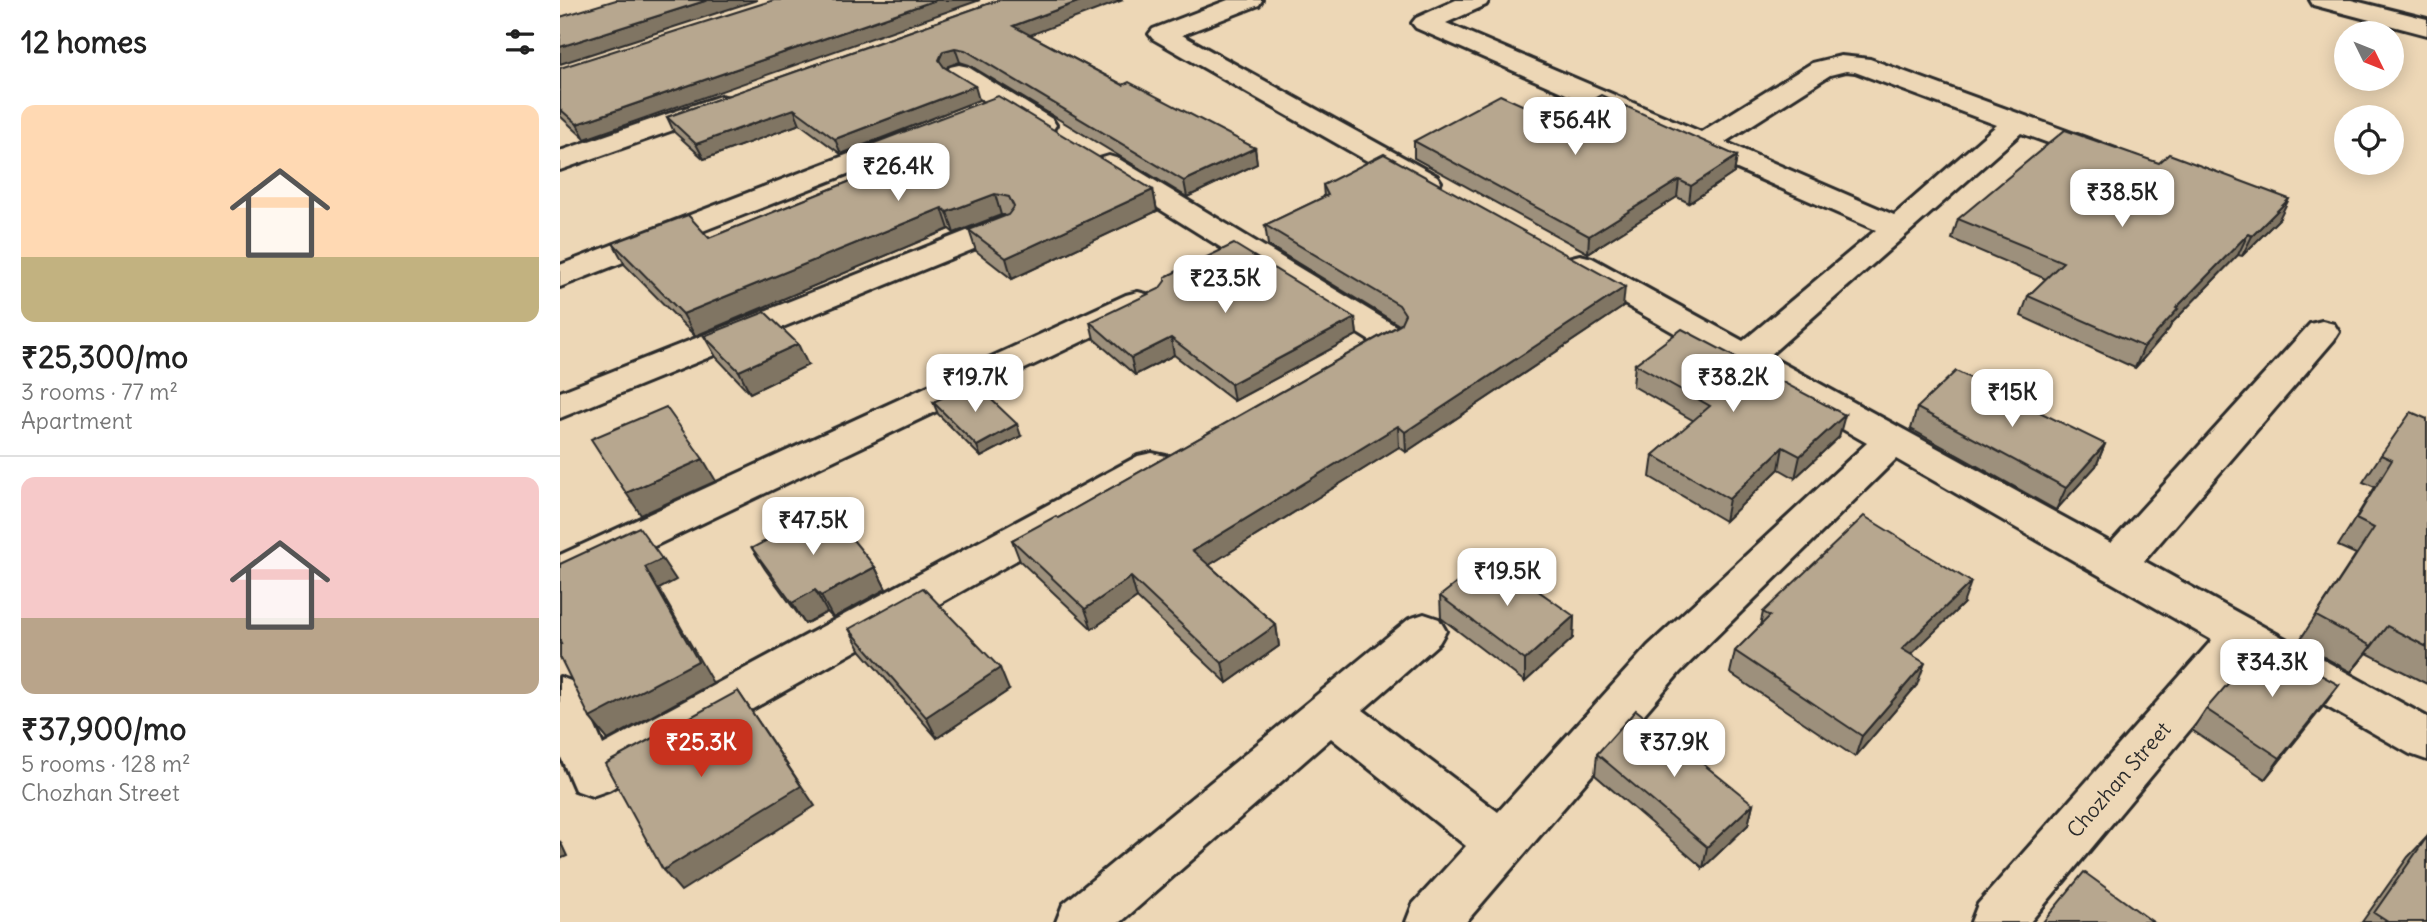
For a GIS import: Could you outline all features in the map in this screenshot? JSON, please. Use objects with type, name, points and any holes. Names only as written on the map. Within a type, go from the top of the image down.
[{"type":"street","points":[[1250,0],[1162,34],[1454,197]]},
{"type":"street","points":[[1477,0],[1425,23],[1898,228]]},
{"type":"street","points":[[2322,0],[2427,27]]},
{"type":"street","points":[[1702,144],[1821,69],[1836,63],[1861,65],[2125,162]]},
{"type":"street","points":[[959,73],[1387,336],[1351,356]]},
{"type":"street","points":[[560,161],[745,96]]},
{"type":"street","points":[[968,117],[1006,102]]},
{"type":"street","points":[[1746,356],[1898,228],[2017,122]]},
{"type":"street","points":[[560,277],[930,132]]},
{"type":"street","points":[[560,406],[1002,226]]},
{"type":"street","points":[[1548,248],[1746,356],[2427,740]]},
{"type":"street","points":[[560,573],[1150,297]]},
{"type":"street","points":[[2116,565],[2322,332]]},
{"type":"street","points":[[1432,922],[1664,659],[1892,440]]},
{"type":"street","points":[[560,696],[592,775],[1179,451]]},
{"type":"street","points":[[1082,922],[1424,631]]},
{"type":"street","name":"Chozhan Street","points":[[1997,922],[2242,638]]},
{"type":"street","points":[[1330,711],[1501,844]]},
{"type":"building","points":[[616,0],[708,0],[560,47],[560,17]]},
{"type":"building","points":[[774,0],[936,0],[577,124],[560,109],[560,68]]},
{"type":"building","points":[[999,0],[1083,0],[1013,26],[1123,85],[1129,82],[1255,148],[1184,181],[965,50],[955,48],[943,51],[939,60],[944,67],[975,86],[835,139],[794,109],[696,144],[667,117]]},
{"type":"building","points":[[1500,95],[1555,120],[1601,95],[1737,156],[1691,186],[1679,180],[1589,236],[1414,141]]},
{"type":"building","points":[[998,96],[1153,190],[1006,258],[969,230],[1008,215],[1014,207],[1009,197],[995,194],[947,212],[942,208],[683,314],[613,243],[688,215],[709,238],[881,169],[856,150]]},
{"type":"building","points":[[2065,130],[2159,163],[2169,154],[2289,199],[2252,236],[2248,234],[2176,308],[2178,309],[2144,347],[2028,296],[2063,262],[1958,219]]},
{"type":"building","points":[[1384,154],[1625,287],[1405,432],[1398,426],[1193,551],[1276,625],[1222,663],[1131,577],[1085,609],[1012,540],[1056,516],[1058,518],[1400,325],[1405,314],[1399,305],[1265,225],[1328,195],[1323,185]]},
{"type":"building","points":[[1234,244],[1355,318],[1231,384],[1171,338],[1131,358],[1090,322],[1159,289],[1165,277]]},
{"type":"building","points":[[765,312],[798,344],[739,371],[704,336]]},
{"type":"building","points":[[1682,329],[1845,415],[1800,456],[1783,447],[1729,499],[1653,455],[1710,406],[1635,364]]},
{"type":"building","points":[[1956,371],[2105,444],[2066,488],[1917,408]]},
{"type":"building","points":[[974,383],[1017,424],[977,446],[933,402]]},
{"type":"building","points":[[666,407],[703,459],[626,493],[591,439]]},
{"type":"building","points":[[2411,412],[2427,419],[2427,647],[2387,626],[2371,646],[2316,616],[2374,528],[2356,519],[2392,460],[2381,455]]},
{"type":"building","points":[[828,509],[875,567],[821,596],[815,590],[792,603],[752,548]]},
{"type":"building","points":[[1864,516],[1971,582],[1902,649],[1925,663],[1862,736],[1735,651],[1770,616],[1763,612]]},
{"type":"building","points":[[639,527],[662,559],[645,567],[698,661],[590,718],[560,657],[560,564]]},
{"type":"building","points":[[1490,557],[1574,616],[1525,660],[1440,596]]},
{"type":"building","points":[[923,588],[1000,668],[926,717],[849,629]]},
{"type":"building","points":[[2263,643],[2339,685],[2280,758],[2206,709]]},
{"type":"building","points":[[738,691],[801,786],[663,870],[605,764]]},
{"type":"building","points":[[1636,710],[1753,804],[1707,847],[1597,754]]},
{"type":"building","points":[[2427,837],[2427,922],[2388,922],[2374,913]]},
{"type":"building","points":[[2084,872],[2153,922],[2043,922]]}]
